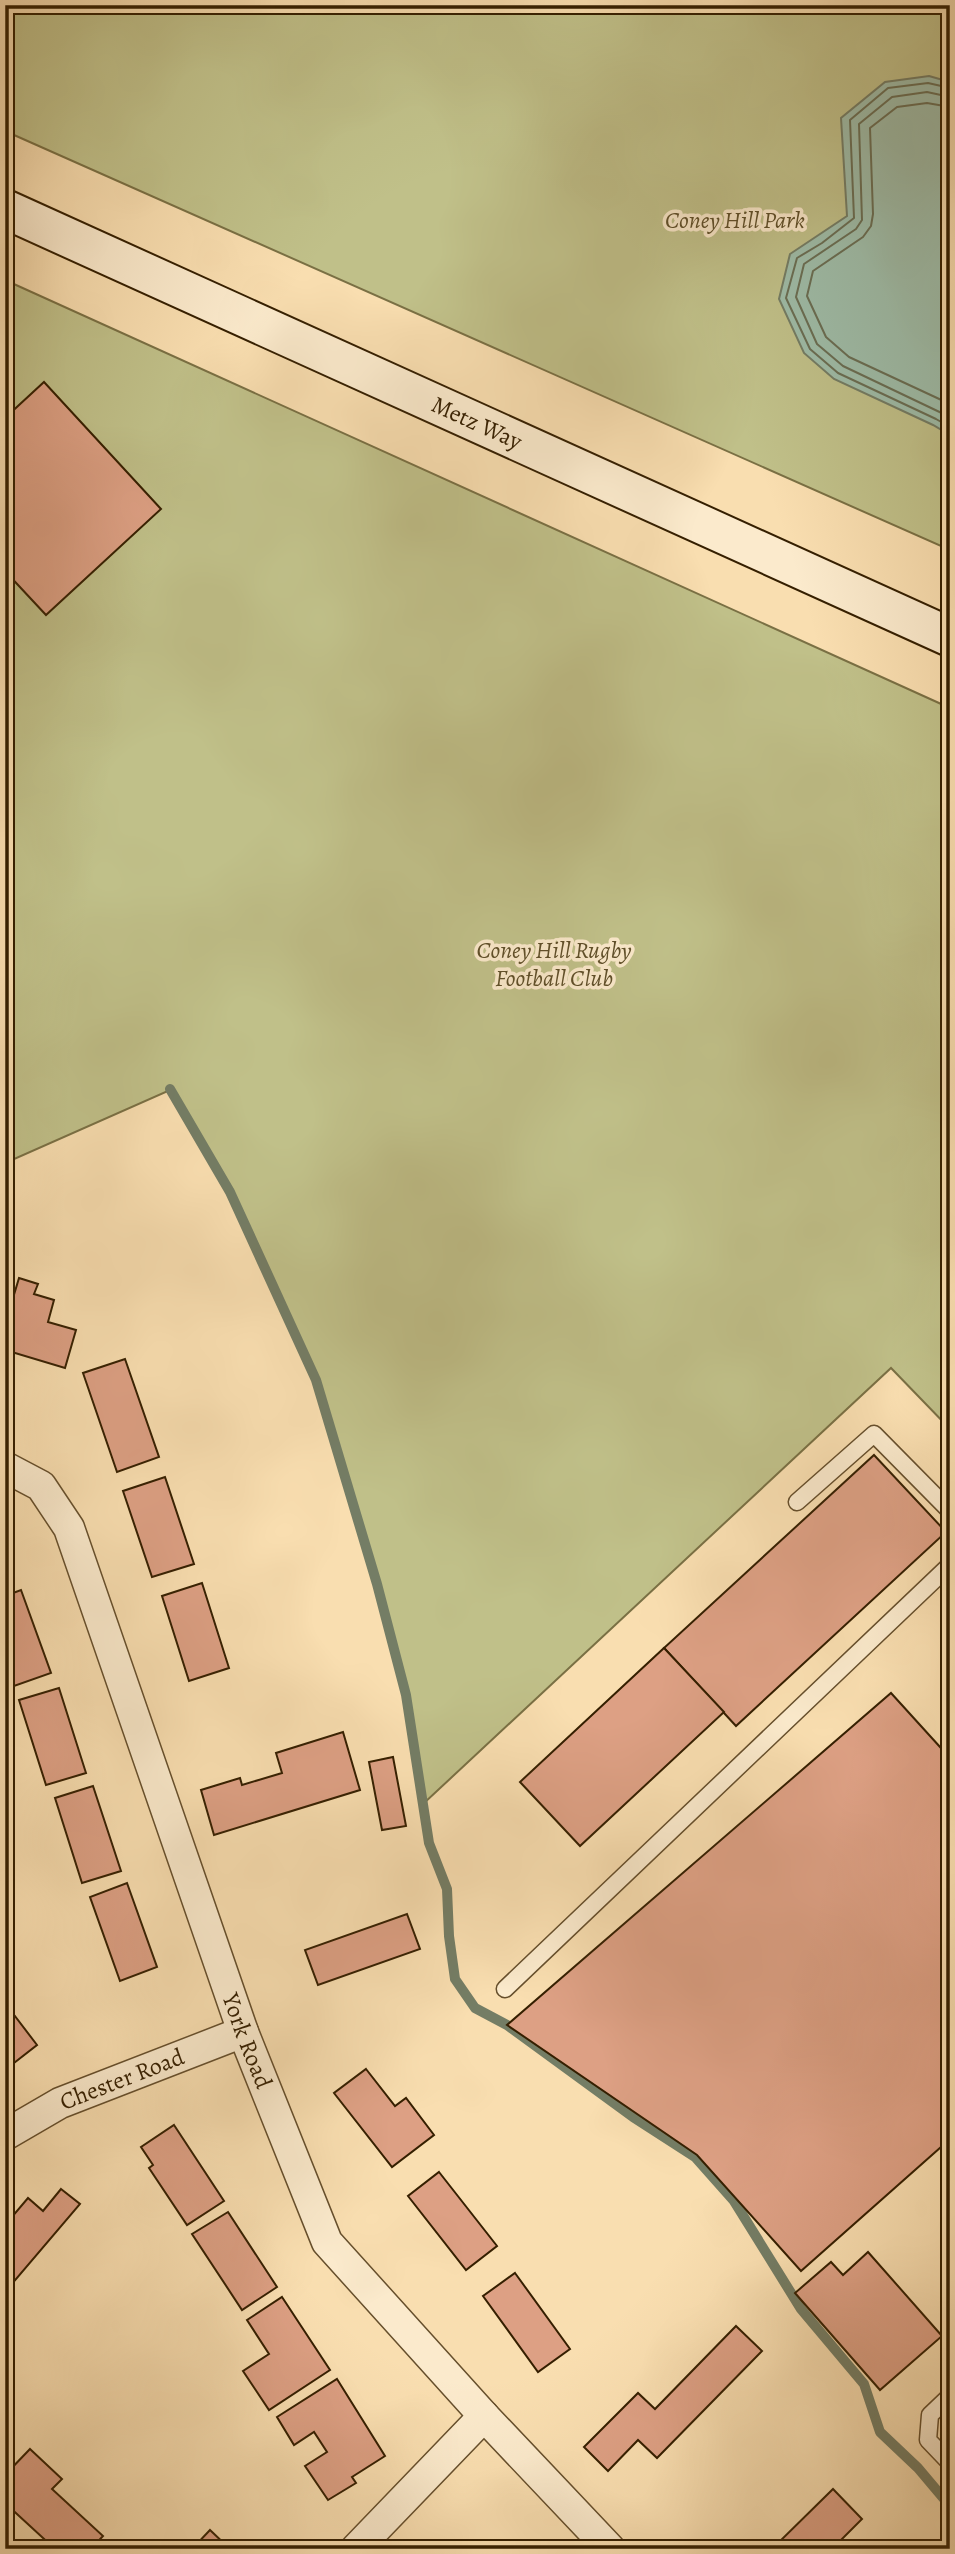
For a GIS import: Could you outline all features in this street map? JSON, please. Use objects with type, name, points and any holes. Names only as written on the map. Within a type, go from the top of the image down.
[{"type":"street","name":"Metz Way","points":[[5,209],[950,637]]},
{"type":"street","name":"York Road","points":[[5,1467],[41,1486],[69,1528],[243,2032],[327,2242],[484,2416],[610,2549]]},
{"type":"street","name":"Chester Road","points":[[5,2135],[60,2103],[243,2032]]},
{"type":"street","points":[[356,2549],[484,2416]]},
{"type":"lane","points":[[797,1502],[874,1434],[950,1511]]},
{"type":"lane","points":[[505,1989],[948,1569]]},
{"type":"lane","points":[[950,2396],[930,2415],[928,2440],[950,2463]]},
{"type":"green space","name":"Coney Hill Park","points":[[5,5],[950,5],[950,550],[5,131]]},
{"type":"green space","name":"Coney Hill Rugby Football Club","points":[[5,280],[950,708],[950,1429],[891,1368],[423,1804],[406,1695],[377,1584],[316,1380],[230,1192],[170,1090],[12,1160],[5,1149]]},
{"type":"water","points":[[929,76],[950,82],[950,435],[834,379],[804,353],[779,299],[790,254],[847,216],[841,118],[885,82]]},
{"type":"building","points":[[44,382],[161,509],[46,615],[5,571],[5,418]]},
{"type":"building","points":[[19,1278],[38,1284],[34,1294],[54,1300],[48,1322],[76,1330],[65,1368],[5,1350],[5,1307],[10,1308]]},
{"type":"building","points":[[125,1359],[159,1457],[117,1472],[83,1373]]},
{"type":"building","points":[[874,1455],[946,1532],[736,1726],[664,1648]]},
{"type":"building","points":[[165,1477],[194,1564],[152,1577],[123,1491]]},
{"type":"building","points":[[202,1583],[229,1668],[189,1681],[162,1596]]},
{"type":"building","points":[[21,1590],[51,1673],[14,1686],[9,1671],[5,1673],[5,1596]]},
{"type":"building","points":[[664,1648],[724,1712],[580,1846],[520,1782]]},
{"type":"building","points":[[59,1688],[86,1773],[46,1785],[19,1700]]},
{"type":"building","points":[[891,1693],[950,1758],[950,2139],[801,2271],[697,2155],[507,2025]]},
{"type":"building","points":[[343,1732],[360,1790],[214,1835],[201,1790],[240,1778],[242,1785],[282,1773],[276,1753]]},
{"type":"building","points":[[393,1757],[406,1826],[382,1830],[369,1762]]},
{"type":"building","points":[[93,1786],[121,1871],[82,1883],[55,1798]]},
{"type":"building","points":[[127,1883],[157,1967],[120,1981],[90,1897]]},
{"type":"building","points":[[407,1914],[420,1949],[318,1985],[305,1950]]},
{"type":"building","points":[[5,2003],[37,2045],[5,2070]]},
{"type":"building","points":[[366,2069],[395,2106],[406,2098],[434,2135],[392,2167],[334,2093]]},
{"type":"building","points":[[174,2125],[224,2201],[187,2225],[149,2168],[153,2165],[141,2147]]},
{"type":"building","points":[[439,2172],[497,2246],[466,2270],[408,2196]]},
{"type":"building","points":[[61,2189],[80,2204],[5,2292],[5,2225],[28,2198],[43,2211]]},
{"type":"building","points":[[228,2212],[277,2287],[242,2310],[192,2234]]},
{"type":"building","points":[[868,2252],[942,2336],[880,2390],[795,2293],[831,2262],[843,2275]]},
{"type":"building","points":[[515,2273],[570,2349],[538,2372],[483,2296]]},
{"type":"building","points":[[282,2297],[330,2370],[269,2410],[243,2371],[269,2354],[247,2320]]},
{"type":"building","points":[[736,2326],[762,2351],[657,2458],[638,2440],[608,2471],[584,2447],[638,2393],[655,2409]]},
{"type":"building","points":[[337,2379],[385,2456],[352,2477],[356,2483],[328,2500],[305,2466],[327,2452],[314,2432],[294,2445],[277,2417]]},
{"type":"building","points":[[30,2449],[62,2479],[52,2489],[103,2536],[91,2549],[55,2549],[5,2503],[5,2475]]},
{"type":"building","points":[[833,2489],[862,2519],[832,2549],[772,2549]]},
{"type":"building","points":[[210,2530],[230,2549],[192,2549]]},
{"type":"waterway","points":[[170,1089],[230,1192],[316,1380],[377,1584],[406,1695],[429,1843],[447,1889],[449,1936],[455,1979],[475,2008],[507,2025],[633,2117],[695,2157],[734,2201],[801,2309],[864,2384],[880,2432],[918,2468],[950,2506]]}]
